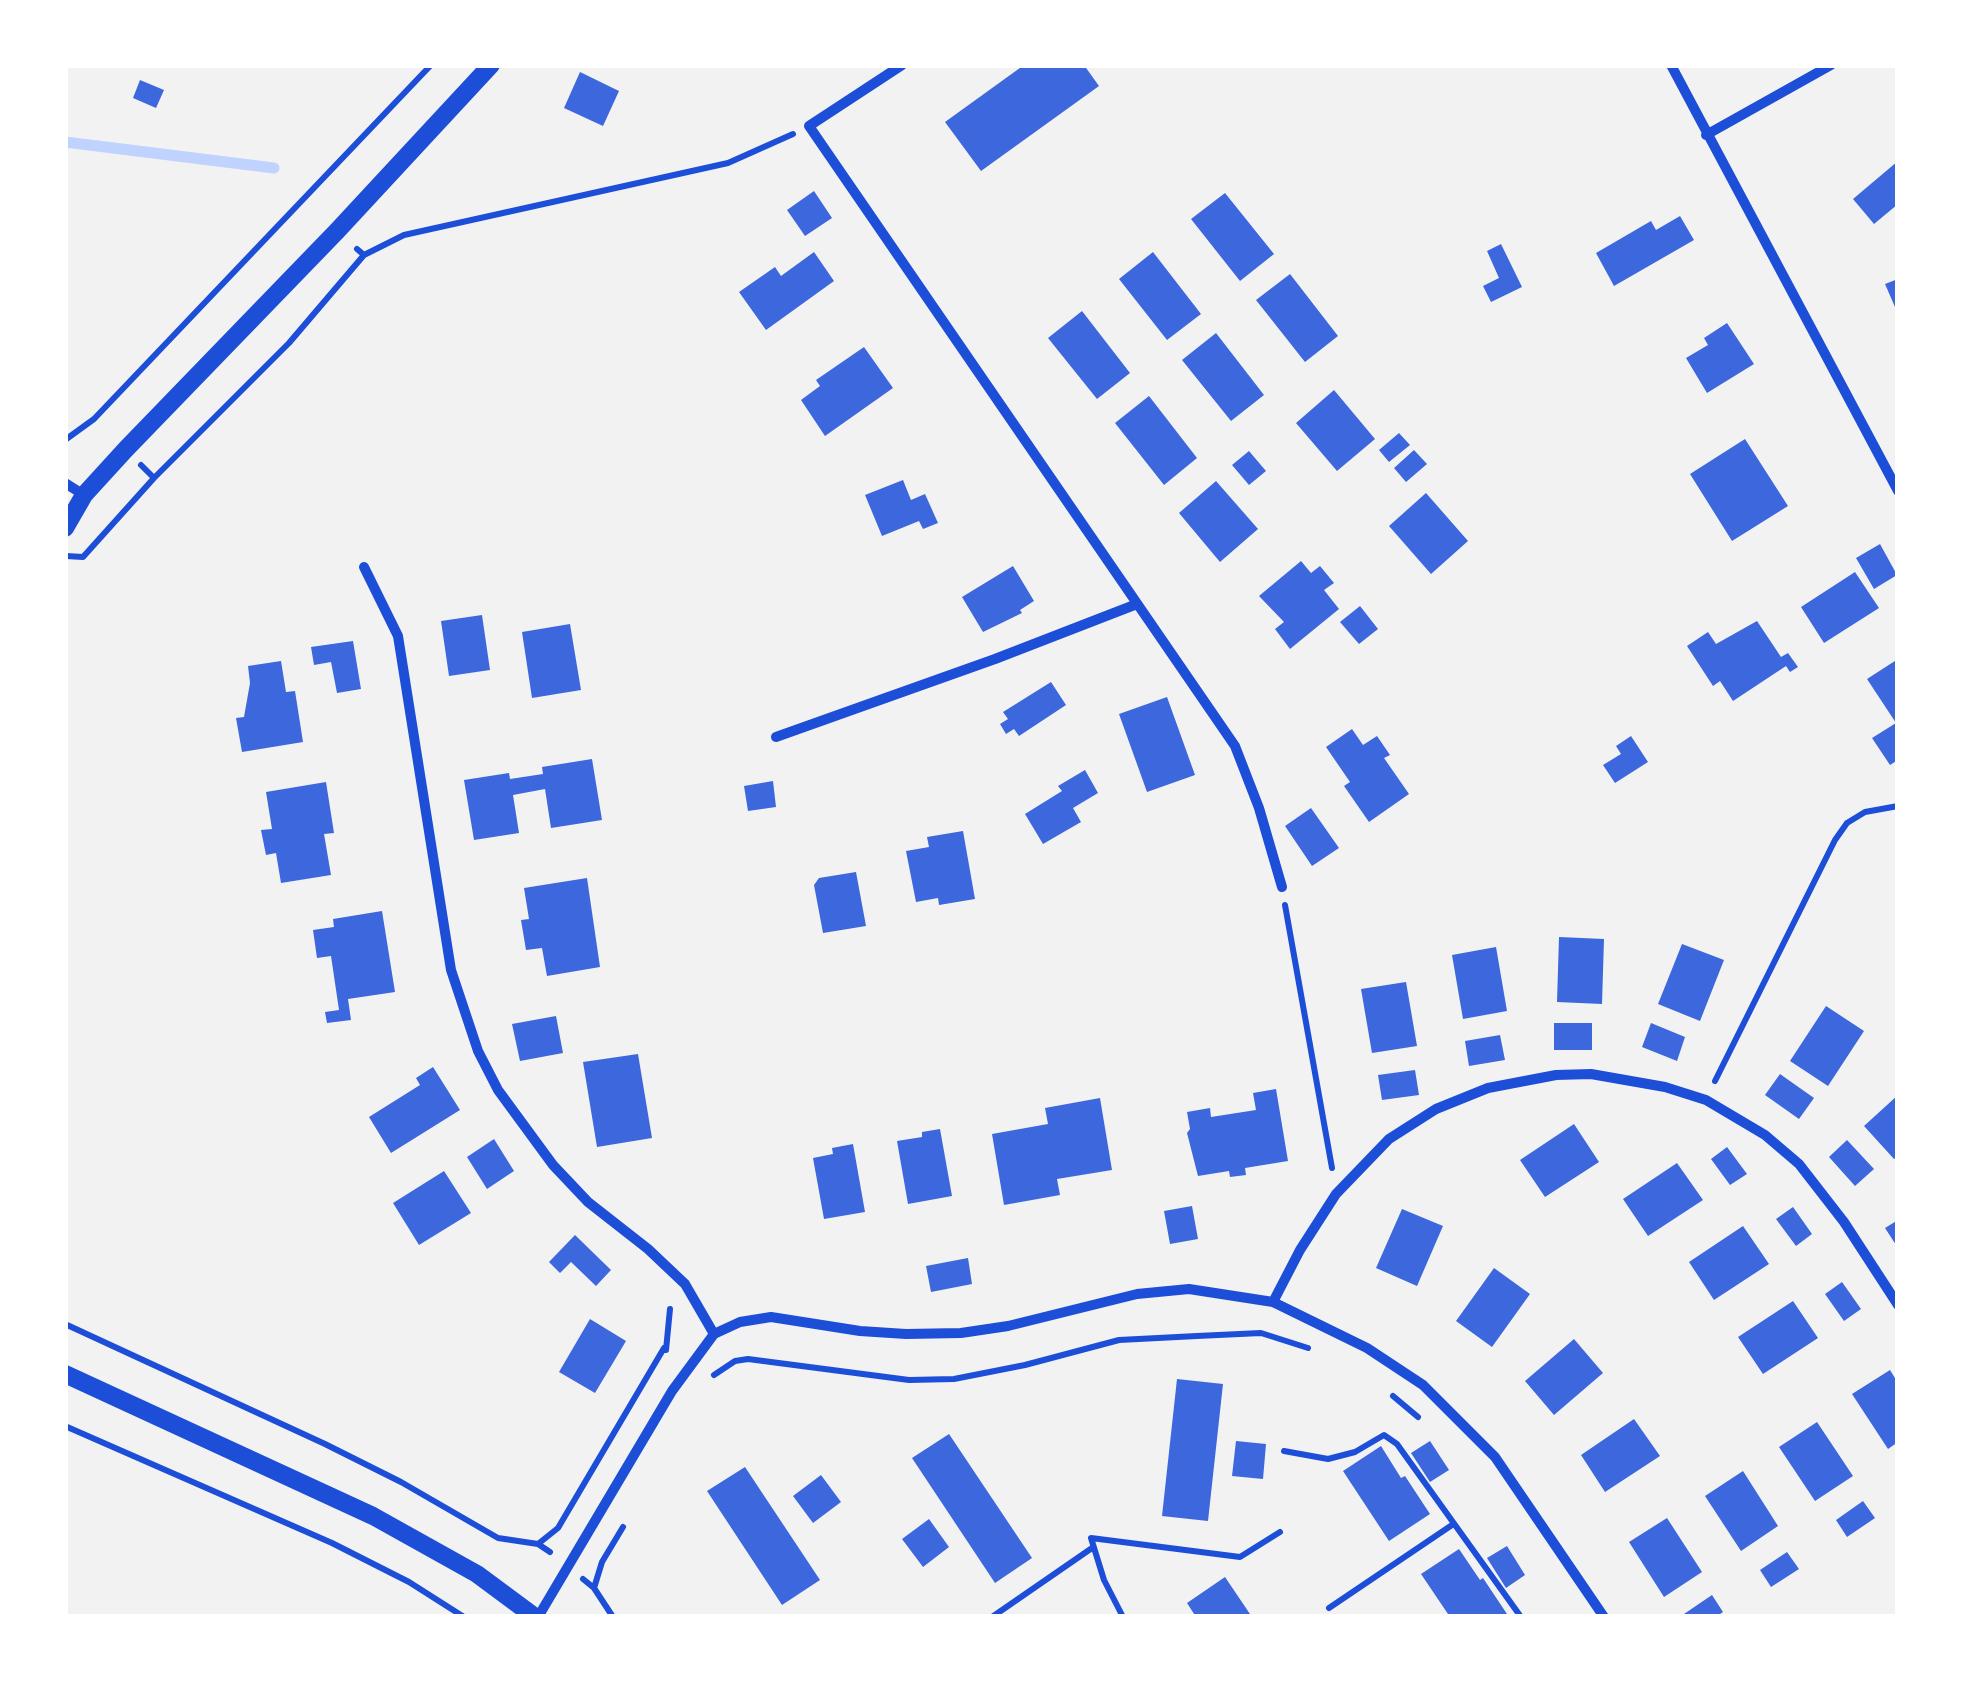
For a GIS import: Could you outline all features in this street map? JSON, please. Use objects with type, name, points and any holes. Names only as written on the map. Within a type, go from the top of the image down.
[{"type":"street","points":[[65,528],[84,495],[172,399],[337,231],[491,65]]},
{"type":"street","points":[[902,65],[809,126],[1235,746],[1282,887]]},
{"type":"street","points":[[1670,65],[1898,491]]},
{"type":"street","points":[[1706,135],[1831,65]]},
{"type":"street","points":[[65,483],[84,495]]},
{"type":"street","points":[[364,567],[398,636],[451,970],[478,1052],[498,1090],[553,1165],[588,1202],[686,1284],[714,1334]]},
{"type":"street","points":[[776,737],[1137,604]]},
{"type":"street","points":[[1273,1302],[1336,1194],[1371,1155],[1412,1123],[1448,1103],[1488,1088],[1521,1080],[1591,1074],[1665,1086],[1706,1100],[1765,1135],[1799,1164],[1844,1222],[1898,1305]]},
{"type":"street","points":[[65,1374],[373,1516],[476,1574],[536,1617],[687,1366],[714,1334],[740,1322],[770,1317],[860,1331],[961,1333],[1008,1326],[1104,1301],[1168,1290],[1208,1290],[1273,1302],[1366,1348],[1423,1384],[1495,1456],[1604,1617]]},
{"type":"path","points":[[65,440],[94,419],[431,65]]},
{"type":"path","points":[[309,320],[364,255],[404,235],[728,163],[809,126]]},
{"type":"path","points":[[337,231],[364,255]]},
{"type":"path","points":[[65,556],[83,558],[154,478]]},
{"type":"path","points":[[1706,1100],[1835,840],[1847,822],[1865,812],[1898,806]]},
{"type":"path","points":[[1282,887],[1336,1194]]},
{"type":"path","points":[[538,1544],[558,1528],[664,1348],[671,1312],[656,1282],[661,1262]]},
{"type":"path","points":[[65,1324],[325,1444],[498,1538],[538,1544],[594,1588],[614,1617]]},
{"type":"path","points":[[664,1348],[710,1378],[735,1361],[748,1359],[909,1380],[1025,1365],[1119,1340],[1261,1333],[1314,1350]]},
{"type":"path","points":[[1382,1387],[1423,1421]]},
{"type":"path","points":[[65,1426],[332,1543],[409,1582],[464,1617]]},
{"type":"path","points":[[1284,1452],[1328,1459],[1355,1452],[1384,1435],[1397,1444],[1521,1617]]},
{"type":"path","points":[[594,1588],[602,1562],[631,1512]]},
{"type":"path","points":[[1329,1608],[1452,1524]]},
{"type":"path","points":[[1122,1617],[1090,1538],[1240,1557],[1280,1532]]},
{"type":"path","points":[[992,1617],[1092,1548]]},
{"type":"building","points":[[1024,65],[1084,65],[1099,86],[981,171],[945,122]]},
{"type":"building","points":[[580,72],[619,91],[603,126],[564,108]]},
{"type":"building","points":[[140,80],[164,90],[156,108],[133,98]]},
{"type":"building","points":[[1898,161],[1898,204],[1874,224],[1853,199]]},
{"type":"building","points":[[814,191],[832,218],[805,236],[787,210]]},
{"type":"building","points":[[1225,193],[1274,254],[1240,281],[1191,219]]},
{"type":"building","points":[[1680,216],[1694,240],[1614,286],[1596,253],[1651,221],[1656,230]]},
{"type":"building","points":[[1501,244],[1522,287],[1491,302],[1483,286],[1499,278],[1487,251]]},
{"type":"building","points":[[814,252],[834,281],[766,330],[739,292],[775,267],[781,276]]},
{"type":"building","points":[[1153,252],[1201,314],[1167,340],[1119,279]]},
{"type":"building","points":[[1290,274],[1338,336],[1305,362],[1256,300]]},
{"type":"building","points":[[1898,279],[1898,314],[1885,284]]},
{"type":"building","points":[[1082,311],[1130,373],[1097,399],[1048,338]]},
{"type":"building","points":[[1727,323],[1754,364],[1707,393],[1686,358],[1708,345],[1704,338]]},
{"type":"building","points":[[1216,333],[1264,395],[1231,421],[1182,360]]},
{"type":"building","points":[[864,347],[893,388],[825,436],[801,400],[820,386],[816,380]]},
{"type":"building","points":[[1334,390],[1375,439],[1337,471],[1296,423]]},
{"type":"building","points":[[1149,396],[1197,458],[1164,485],[1115,423]]},
{"type":"building","points":[[1399,433],[1410,445],[1389,462],[1379,450]]},
{"type":"building","points":[[1745,439],[1788,506],[1732,541],[1690,474]]},
{"type":"building","points":[[1414,450],[1427,464],[1406,482],[1394,468]]},
{"type":"building","points":[[1249,451],[1266,471],[1249,485],[1232,465]]},
{"type":"building","points":[[903,480],[911,500],[925,494],[938,523],[923,529],[919,521],[882,536],[865,495]]},
{"type":"building","points":[[1216,481],[1258,529],[1220,562],[1179,513]]},
{"type":"building","points":[[1426,493],[1468,541],[1431,574],[1389,526]]},
{"type":"building","points":[[1880,544],[1897,575],[1874,589],[1856,558]]},
{"type":"building","points":[[1301,561],[1311,573],[1320,566],[1334,583],[1324,590],[1339,609],[1290,649],[1275,629],[1284,622],[1259,596]]},
{"type":"building","points":[[1013,566],[1034,601],[1020,610],[1022,613],[983,632],[962,597]]},
{"type":"building","points":[[1855,572],[1879,608],[1824,643],[1801,607]]},
{"type":"building","points":[[1360,606],[1378,629],[1359,644],[1340,622]]},
{"type":"building","points":[[482,615],[490,670],[449,676],[441,621]]},
{"type":"building","points":[[1757,621],[1781,657],[1788,653],[1798,667],[1790,672],[1786,666],[1733,701],[1720,681],[1713,686],[1687,646],[1708,632],[1716,644]]},
{"type":"building","points":[[570,624],[581,690],[532,698],[522,632]]},
{"type":"building","points":[[353,641],[361,689],[337,693],[331,662],[314,665],[311,647]]},
{"type":"building","points":[[1898,659],[1898,760],[1890,765],[1872,738],[1896,723],[1867,679]]},
{"type":"building","points":[[281,661],[286,692],[295,691],[303,742],[242,752],[236,718],[244,717],[250,683],[248,666]]},
{"type":"building","points":[[1051,682],[1066,705],[1019,736],[1014,729],[1006,734],[1000,724],[1008,719],[1003,712]]},
{"type":"building","points":[[1167,697],[1195,775],[1147,792],[1119,714]]},
{"type":"building","points":[[1352,729],[1363,745],[1377,736],[1390,755],[1384,758],[1409,794],[1369,822],[1344,786],[1350,782],[1326,747]]},
{"type":"building","points":[[1631,736],[1648,762],[1615,783],[1603,765],[1621,754],[1616,746]]},
{"type":"building","points":[[592,759],[602,820],[551,828],[545,789],[513,795],[519,833],[474,840],[464,780],[509,773],[510,779],[543,774],[542,767]]},
{"type":"building","points":[[1085,770],[1098,793],[1073,808],[1081,822],[1043,844],[1025,814],[1062,791],[1058,786]]},
{"type":"building","points":[[773,781],[776,807],[748,811],[744,786]]},
{"type":"building","points":[[326,782],[334,833],[324,834],[331,875],[281,883],[276,853],[266,855],[261,830],[272,829],[266,792]]},
{"type":"building","points":[[1311,808],[1339,848],[1312,866],[1285,826]]},
{"type":"building","points":[[963,831],[975,899],[939,905],[938,898],[916,902],[906,851],[929,847],[927,837]]},
{"type":"building","points":[[856,872],[866,926],[823,933],[814,885],[819,878]]},
{"type":"building","points":[[587,878],[600,967],[547,976],[542,948],[526,950],[521,920],[529,919],[524,888]]},
{"type":"building","points":[[382,911],[395,992],[348,999],[351,1020],[327,1023],[325,1012],[339,1010],[331,956],[317,958],[313,930],[334,927],[333,919]]},
{"type":"building","points":[[1559,937],[1604,939],[1602,1004],[1557,1002]]},
{"type":"building","points":[[1682,944],[1724,960],[1700,1021],[1658,1004]]},
{"type":"building","points":[[1496,947],[1507,1011],[1463,1019],[1452,955]]},
{"type":"building","points":[[1406,982],[1417,1046],[1372,1053],[1361,989]]},
{"type":"building","points":[[1826,1006],[1864,1031],[1828,1086],[1790,1061]]},
{"type":"building","points":[[556,1016],[563,1053],[520,1061],[512,1024]]},
{"type":"building","points":[[1554,1023],[1592,1023],[1592,1050],[1554,1050]]},
{"type":"building","points":[[1651,1023],[1685,1037],[1677,1061],[1642,1047]]},
{"type":"building","points":[[1500,1035],[1505,1060],[1469,1066],[1465,1041]]},
{"type":"building","points":[[638,1054],[652,1138],[597,1147],[583,1062]]},
{"type":"building","points":[[433,1067],[460,1110],[391,1153],[369,1117],[420,1085],[416,1078]]},
{"type":"building","points":[[1415,1070],[1419,1095],[1382,1100],[1378,1075]]},
{"type":"building","points":[[1780,1074],[1814,1098],[1799,1119],[1765,1095]]},
{"type":"building","points":[[1276,1089],[1288,1161],[1245,1168],[1246,1175],[1230,1177],[1229,1171],[1198,1176],[1187,1133],[1187,1112],[1210,1108],[1211,1117],[1256,1110],[1253,1093]]},
{"type":"building","points":[[1898,1095],[1898,1156],[1894,1159],[1864,1126]]},
{"type":"building","points":[[1100,1098],[1112,1170],[1057,1179],[1060,1195],[1004,1205],[992,1134],[1048,1124],[1045,1108]]},
{"type":"building","points":[[1574,1124],[1599,1162],[1545,1197],[1520,1160]]},
{"type":"building","points":[[940,1129],[952,1196],[908,1204],[897,1141]]},
{"type":"building","points":[[494,1139],[514,1171],[487,1189],[467,1157]]},
{"type":"building","points":[[1847,1140],[1874,1169],[1855,1186],[1829,1157]]},
{"type":"building","points":[[853,1144],[865,1212],[824,1219],[813,1158],[833,1154],[832,1148]]},
{"type":"building","points":[[1727,1147],[1747,1174],[1730,1185],[1711,1159]]},
{"type":"building","points":[[1677,1163],[1703,1200],[1648,1236],[1623,1199]]},
{"type":"building","points":[[444,1171],[471,1213],[419,1245],[393,1203]]},
{"type":"building","points":[[1192,1206],[1198,1239],[1170,1244],[1164,1211]]},
{"type":"building","points":[[1793,1207],[1812,1234],[1796,1246],[1776,1219]]},
{"type":"building","points":[[1402,1209],[1443,1226],[1417,1286],[1376,1268]]},
{"type":"building","points":[[1898,1220],[1898,1248],[1885,1228]]},
{"type":"building","points":[[1743,1226],[1769,1264],[1714,1300],[1689,1262]]},
{"type":"building","points":[[575,1235],[611,1270],[596,1286],[571,1262],[560,1273],[549,1262]]},
{"type":"building","points":[[968,1258],[972,1284],[931,1292],[926,1266]]},
{"type":"building","points":[[1494,1268],[1530,1294],[1492,1347],[1456,1321]]},
{"type":"building","points":[[1842,1282],[1861,1309],[1844,1321],[1825,1294]]},
{"type":"building","points":[[1793,1301],[1818,1338],[1763,1374],[1738,1337]]},
{"type":"building","points":[[590,1319],[626,1341],[595,1393],[559,1372]]},
{"type":"building","points":[[1574,1339],[1603,1373],[1554,1415],[1525,1381]]},
{"type":"building","points":[[1890,1370],[1898,1383],[1898,1442],[1888,1449],[1852,1394]]},
{"type":"building","points":[[1177,1379],[1223,1384],[1208,1521],[1162,1516]]},
{"type":"building","points":[[1634,1419],[1660,1456],[1605,1492],[1581,1455]]},
{"type":"building","points":[[1817,1422],[1853,1476],[1815,1501],[1779,1447]]},
{"type":"building","points":[[949,1434],[1032,1558],[995,1583],[912,1458]]},
{"type":"building","points":[[1236,1441],[1266,1444],[1263,1479],[1232,1476]]},
{"type":"building","points":[[1430,1441],[1449,1470],[1430,1482],[1411,1453]]},
{"type":"building","points":[[1381,1446],[1430,1514],[1389,1541],[1343,1471]]},
{"type":"building","points":[[745,1467],[820,1580],[782,1605],[707,1491]]},
{"type":"building","points":[[1743,1471],[1778,1526],[1741,1551],[1705,1496]]},
{"type":"building","points":[[821,1475],[841,1502],[813,1523],[793,1496]]},
{"type":"building","points":[[1863,1501],[1875,1518],[1847,1537],[1836,1520]]},
{"type":"building","points":[[1667,1518],[1702,1572],[1664,1597],[1629,1542]]},
{"type":"building","points":[[929,1519],[949,1547],[923,1567],[902,1539]]},
{"type":"building","points":[[1507,1546],[1525,1575],[1506,1588],[1487,1558]]},
{"type":"building","points":[[1459,1549],[1509,1617],[1450,1617],[1421,1574]]},
{"type":"building","points":[[1787,1552],[1799,1569],[1771,1587],[1760,1570]]},
{"type":"building","points":[[1225,1577],[1252,1617],[1196,1617],[1187,1603]]},
{"type":"building","points":[[1712,1595],[1723,1612],[1716,1617],[1684,1614]]},
{"type":"waterway","points":[[65,142],[274,168]]}]
